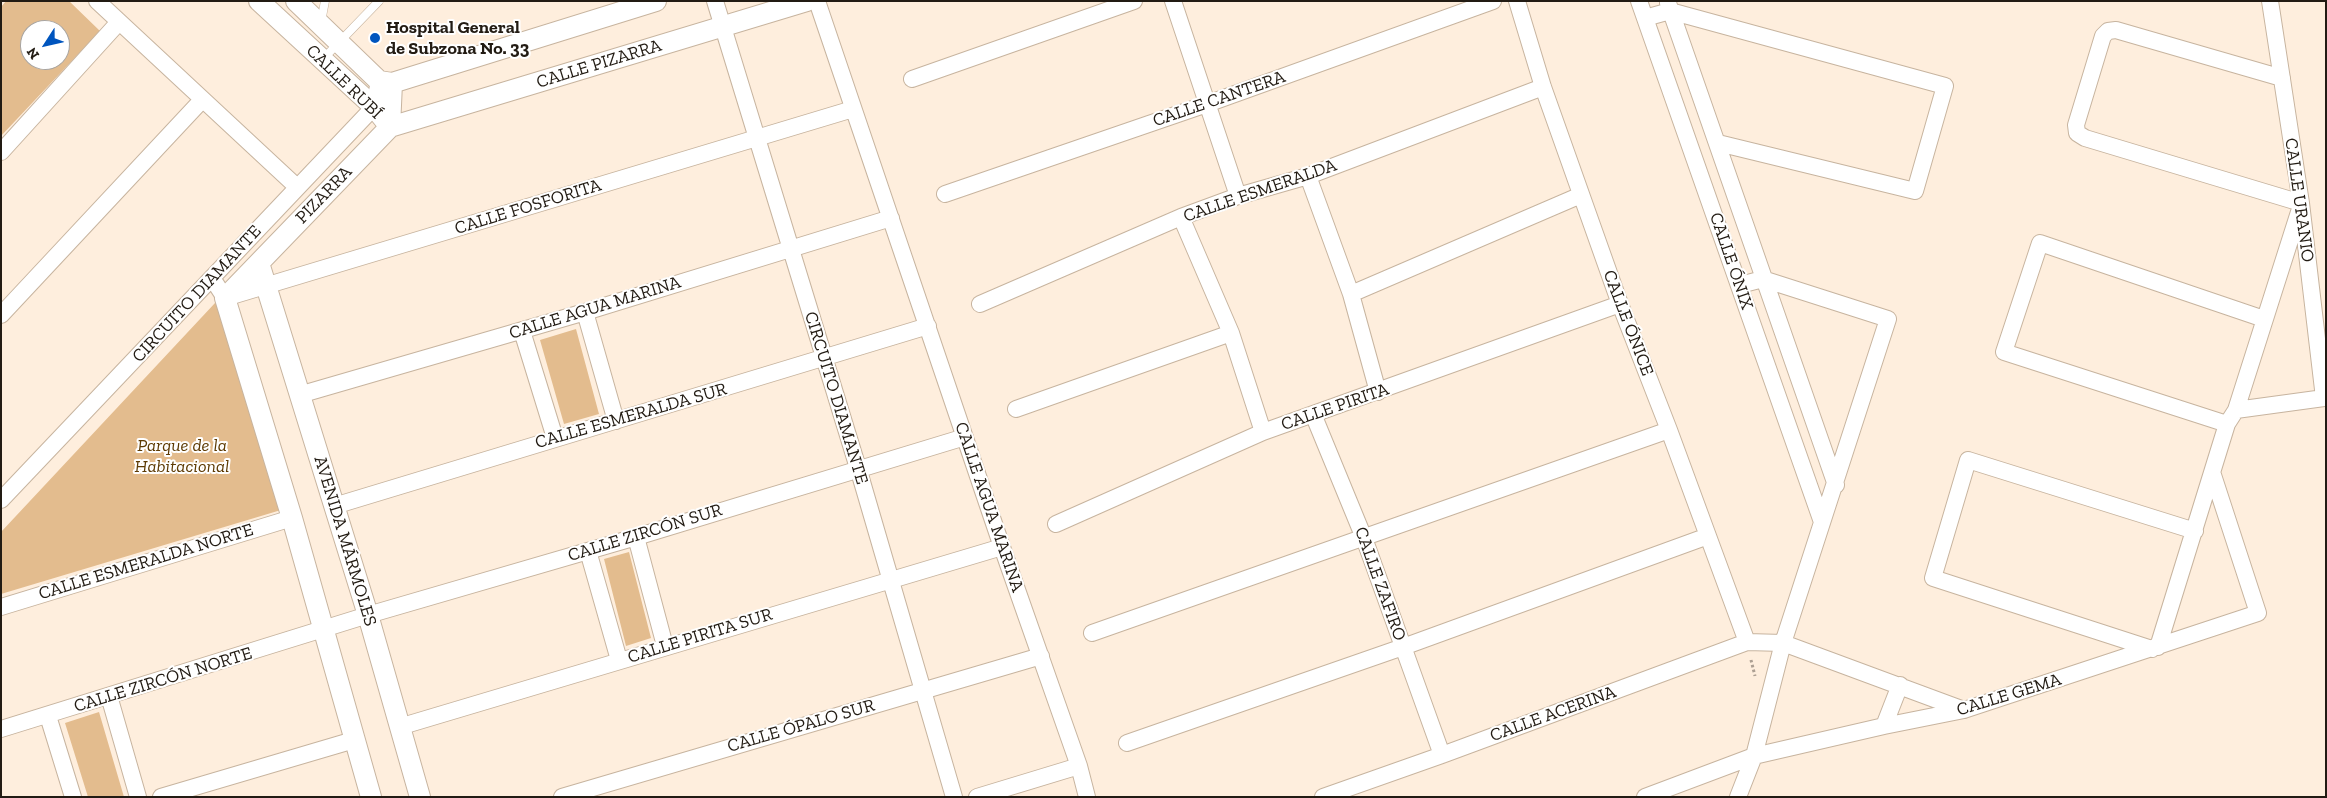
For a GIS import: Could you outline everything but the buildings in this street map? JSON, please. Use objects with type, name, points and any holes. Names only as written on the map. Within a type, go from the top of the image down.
[{"type":"street","points":[[97,1],[297,187]]},
{"type":"street","name":"CALLE RUBÍ","points":[[260,1],[321,60],[374,107],[390,127]]},
{"type":"street","name":"CALLE RUBÍ","points":[[296,1],[339,42],[386,82],[390,127]]},
{"type":"street","points":[[374,107],[386,82],[656,1]]},
{"type":"street","name":"CIRCUITO DIAMANTE","points":[[715,1],[823,359],[858,468],[954,797]]},
{"type":"street","name":"CALLE PIZARRA","points":[[390,127],[807,1]]},
{"type":"street","name":"CALLE AGUA MARINA","points":[[817,1],[1002,547],[1079,766],[1087,797]]},
{"type":"street","points":[[912,79],[1134,1]]},
{"type":"street","points":[[1173,1],[1238,196]]},
{"type":"street","name":"CALLE CANTERA","points":[[945,194],[1207,104],[1493,1]]},
{"type":"street","name":"CALLE ÓNICE","points":[[1517,1],[1543,87],[1620,304],[1669,430],[1747,642]]},
{"type":"street","name":"CALLE URANIO","points":[[2236,410],[2324,398],[2301,204],[2270,1]]},
{"type":"street","points":[[1643,7],[1668,6],[1945,86],[1915,191],[1718,143]]},
{"type":"street","name":"CALLE ÓNIX","points":[[1668,6],[1718,143],[1763,279],[1836,485]]},
{"type":"street","name":"CALLE ÓNIX","points":[[1643,7],[1822,522]]},
{"type":"street","points":[[1,152],[119,22]]},
{"type":"street","points":[[2195,532],[1968,460],[1932,578],[2155,648],[2195,532],[2227,424],[2236,410],[2301,204],[2085,138],[2077,133],[2079,116],[2103,36],[2108,31],[2116,30],[2282,78]]},
{"type":"street","name":"CALLE ESMERALDA","points":[[980,304],[1181,217],[1238,196],[1308,176],[1543,87]]},
{"type":"street","points":[[1,315],[202,100]]},
{"type":"street","name":"CIRCUITO DIAMANTE","points":[[1,500],[374,107]]},
{"type":"street","name":"CALLE FOSFORITA","points":[[225,298],[853,109]]},
{"type":"street","name":"PIZARRA","points":[[225,298],[390,127]]},
{"type":"street","points":[[1308,176],[1351,294],[1378,392]]},
{"type":"street","points":[[1351,294],[1581,195]]},
{"type":"street","points":[[1181,217],[1231,333],[1263,432]]},
{"type":"street","name":"CALLE AGUA MARINA","points":[[299,395],[522,331],[891,218]]},
{"type":"street","points":[[2227,424],[2004,352],[2040,243],[2264,319]]},
{"type":"street","points":[[259,263],[266,285]]},
{"type":"street","points":[[212,278],[225,298],[292,518],[371,797]]},
{"type":"street","points":[[1738,797],[1754,756],[1783,643],[1822,522],[1836,485],[1888,320],[1763,279],[1740,285]]},
{"type":"street","name":"AVENIDA MÁRMOLES","points":[[266,285],[368,615],[420,797]]},
{"type":"street","name":"CALLE PIRITA","points":[[1056,524],[1263,432],[1620,304]]},
{"type":"street","points":[[584,312],[616,421]]},
{"type":"street","name":"CALLE ESMERALDA SUR","points":[[334,506],[928,326]]},
{"type":"street","points":[[522,331],[555,438]]},
{"type":"street","points":[[1016,409],[1231,333]]},
{"type":"street","name":"CALLE ZAFIRO","points":[[1313,414],[1364,538],[1442,755]]},
{"type":"street","points":[[1092,633],[1669,430]]},
{"type":"street","name":"CALLE ZIRCÓN SUR","points":[[324,630],[368,615],[636,537],[858,468],[966,437]]},
{"type":"street","name":"CALLE GEMA","points":[[1645,797],[1754,756],[1964,710],[2258,613],[2213,475]]},
{"type":"street","name":"CALLE ESMERALDA NORTE","points":[[1,607],[292,518]]},
{"type":"street","points":[[1127,743],[1403,647],[1708,536]]},
{"type":"street","points":[[636,537],[665,646]]},
{"type":"street","name":"CALLE PIRITA SUR","points":[[399,727],[665,646],[1002,547]]},
{"type":"street","points":[[588,551],[619,660]]},
{"type":"street","name":"CALLE ZIRCÓN NORTE","points":[[1,729],[324,630]]},
{"type":"street","name":"CALLE ACERINA","points":[[1323,797],[1747,642],[1783,643],[1964,710]]},
{"type":"street","name":"CALLE ÓPALO SUR","points":[[562,797],[1041,656]]},
{"type":"street","points":[[1884,726],[1900,685]]},
{"type":"street","points":[[109,696],[138,797]]},
{"type":"street","points":[[48,716],[72,797]]},
{"type":"street","points":[[161,797],[354,740]]},
{"type":"street","points":[[977,797],[1079,766]]},
{"type":"lane","points":[[320,24],[325,1]]},
{"type":"lane","points":[[321,60],[379,1]]},
{"type":"green space","points":[[6,1],[69,1],[100,31],[70,63],[70,20],[20,20],[20,70],[63,70],[1,136],[1,7]]},
{"type":"green space","name":"Parque de la Habitacional","points":[[215,303],[220,304],[281,510],[1,594],[1,532]]},
{"type":"green space","points":[[576,329],[599,414],[564,424],[540,340]]},
{"type":"green space","points":[[629,552],[651,638],[626,646],[604,559]]},
{"type":"green space","points":[[99,712],[124,797],[88,797],[65,723]]},
{"type":"place","name":"Hospital General de Subzona No. 33","points":[[375,38]]}]
